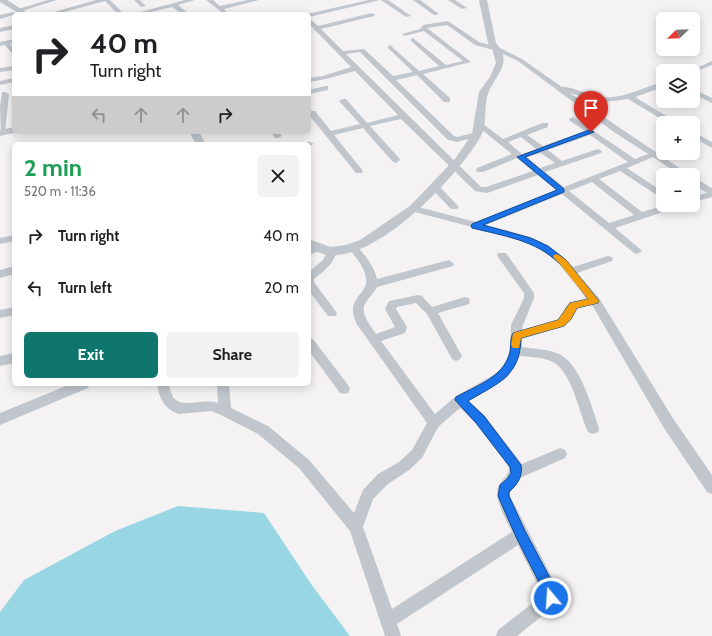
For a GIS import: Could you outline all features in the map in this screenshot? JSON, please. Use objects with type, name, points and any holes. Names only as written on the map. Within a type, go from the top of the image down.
[{"type":"street","points":[[22,12],[54,0]]},
{"type":"street","points":[[58,12],[103,0]]},
{"type":"street","points":[[107,0],[119,12]]},
{"type":"street","points":[[137,0],[143,6]]},
{"type":"street","points":[[144,12],[192,0]]},
{"type":"street","points":[[209,0],[224,12]]},
{"type":"street","points":[[219,8],[256,0]]},
{"type":"street","points":[[311,15],[359,2],[377,0]]},
{"type":"street","points":[[384,0],[408,16]]},
{"type":"street","points":[[416,0],[436,14]]},
{"type":"street","points":[[451,0],[464,8]]},
{"type":"street","points":[[483,0],[492,44],[520,60],[575,100],[656,155]]},
{"type":"street","points":[[311,252],[353,247],[364,243],[386,229],[414,209],[435,188],[454,166],[477,134],[484,92],[494,77],[500,63],[496,47],[498,44],[491,17],[489,0]]},
{"type":"street","points":[[2,1],[18,12]]},
{"type":"street","points":[[174,5],[183,12]]},
{"type":"street","points":[[0,17],[12,14]]},
{"type":"street","points":[[317,28],[372,15]]},
{"type":"street","points":[[311,22],[403,116],[478,189],[487,190],[560,163],[598,151]]},
{"type":"street","points":[[405,34],[422,30],[425,26],[448,23],[477,44],[496,47]]},
{"type":"street","points":[[0,30],[12,27]]},
{"type":"street","points":[[391,79],[468,62],[424,28]]},
{"type":"street","points":[[413,40],[444,67]]},
{"type":"street","points":[[390,47],[447,100]]},
{"type":"street","points":[[343,53],[362,50],[450,138],[457,140],[477,134]]},
{"type":"street","points":[[500,63],[507,60],[520,60]]},
{"type":"street","points":[[700,68],[712,63]]},
{"type":"street","points":[[0,70],[12,68]]},
{"type":"street","points":[[311,80],[324,78],[356,68]]},
{"type":"street","points":[[0,83],[12,80]]},
{"type":"street","points":[[548,80],[573,92],[610,101],[630,97],[656,87]]},
{"type":"street","points":[[311,92],[325,88]]},
{"type":"street","points":[[12,93],[2,94],[6,114],[0,132],[12,130]]},
{"type":"street","points":[[700,95],[712,101]]},
{"type":"street","points":[[630,97],[662,116]]},
{"type":"street","points":[[343,101],[396,160]]},
{"type":"street","points":[[312,113],[359,171]]},
{"type":"street","points":[[329,134],[403,116]]},
{"type":"street","points":[[573,119],[634,162]]},
{"type":"street","points":[[479,123],[637,251]]},
{"type":"street","points":[[502,142],[545,125]]},
{"type":"street","points":[[480,170],[591,132]]},
{"type":"street","points":[[522,134],[560,163]]},
{"type":"street","points":[[700,138],[709,144]]},
{"type":"street","points":[[475,226],[620,167],[656,155]]},
{"type":"street","points":[[664,160],[676,168]]},
{"type":"street","points":[[620,167],[656,191]]},
{"type":"street","points":[[592,178],[641,216]]},
{"type":"street","points":[[700,185],[712,193]]},
{"type":"street","points":[[435,188],[454,207]]},
{"type":"street","points":[[700,197],[712,193]]},
{"type":"street","points":[[414,209],[528,239],[545,248],[563,262],[595,301],[669,424],[712,487]]},
{"type":"street","points":[[607,227],[656,211]]},
{"type":"street","points":[[0,241],[12,238]]},
{"type":"street","points":[[311,244],[326,249],[331,258],[311,276]]},
{"type":"street","points":[[353,247],[366,265],[372,278],[372,284],[358,310],[362,323],[434,423]]},
{"type":"street","points":[[356,527],[368,495],[383,479],[404,466],[416,454],[434,423],[460,400],[503,375],[510,365],[516,351],[517,325],[529,298],[529,293],[502,255]]},
{"type":"street","points":[[571,271],[608,259]]},
{"type":"street","points":[[372,284],[449,264]]},
{"type":"street","points":[[0,274],[12,271]]},
{"type":"street","points":[[311,286],[332,313]]},
{"type":"street","points":[[374,340],[401,330],[401,327],[390,309],[393,304],[418,299],[427,309],[431,311],[456,356]]},
{"type":"street","points":[[431,311],[465,301]]},
{"type":"street","points":[[516,336],[561,323],[568,316],[569,311],[574,305],[595,301]]},
{"type":"street","points":[[0,314],[12,311]]},
{"type":"street","points":[[311,345],[344,389]]},
{"type":"street","points":[[516,351],[555,357],[562,361],[569,369],[593,428]]},
{"type":"street","points":[[0,361],[12,358]]},
{"type":"street","points":[[0,418],[79,386]]},
{"type":"street","points":[[163,386],[164,392],[171,404],[179,409],[211,406],[225,411],[263,430],[283,445],[304,464],[356,527],[393,636]]},
{"type":"street","points":[[224,386],[225,411]]},
{"type":"street","points":[[460,400],[480,419],[516,465],[517,473],[512,483],[504,489],[503,496],[521,535],[551,591],[551,598],[504,636]]},
{"type":"street","points":[[517,473],[560,454]]},
{"type":"street","points":[[388,621],[521,535]]},
{"type":"water","points":[[178,506],[264,513],[311,584],[350,636],[0,636],[0,612],[24,580],[115,531]]},
{"type":"slow traffic","points":[[516,345],[516,336],[561,323],[568,316],[569,311],[574,305],[595,301],[563,262],[557,257]]},
{"type":"route","points":[[551,598],[551,591],[521,535],[503,496],[504,489],[512,483],[517,473],[516,465],[480,419],[460,400],[503,375],[510,365],[516,351],[516,336],[561,323],[568,316],[569,311],[574,305],[595,301],[563,262],[545,248],[528,239],[475,226],[562,190],[520,157],[591,132]]}]
